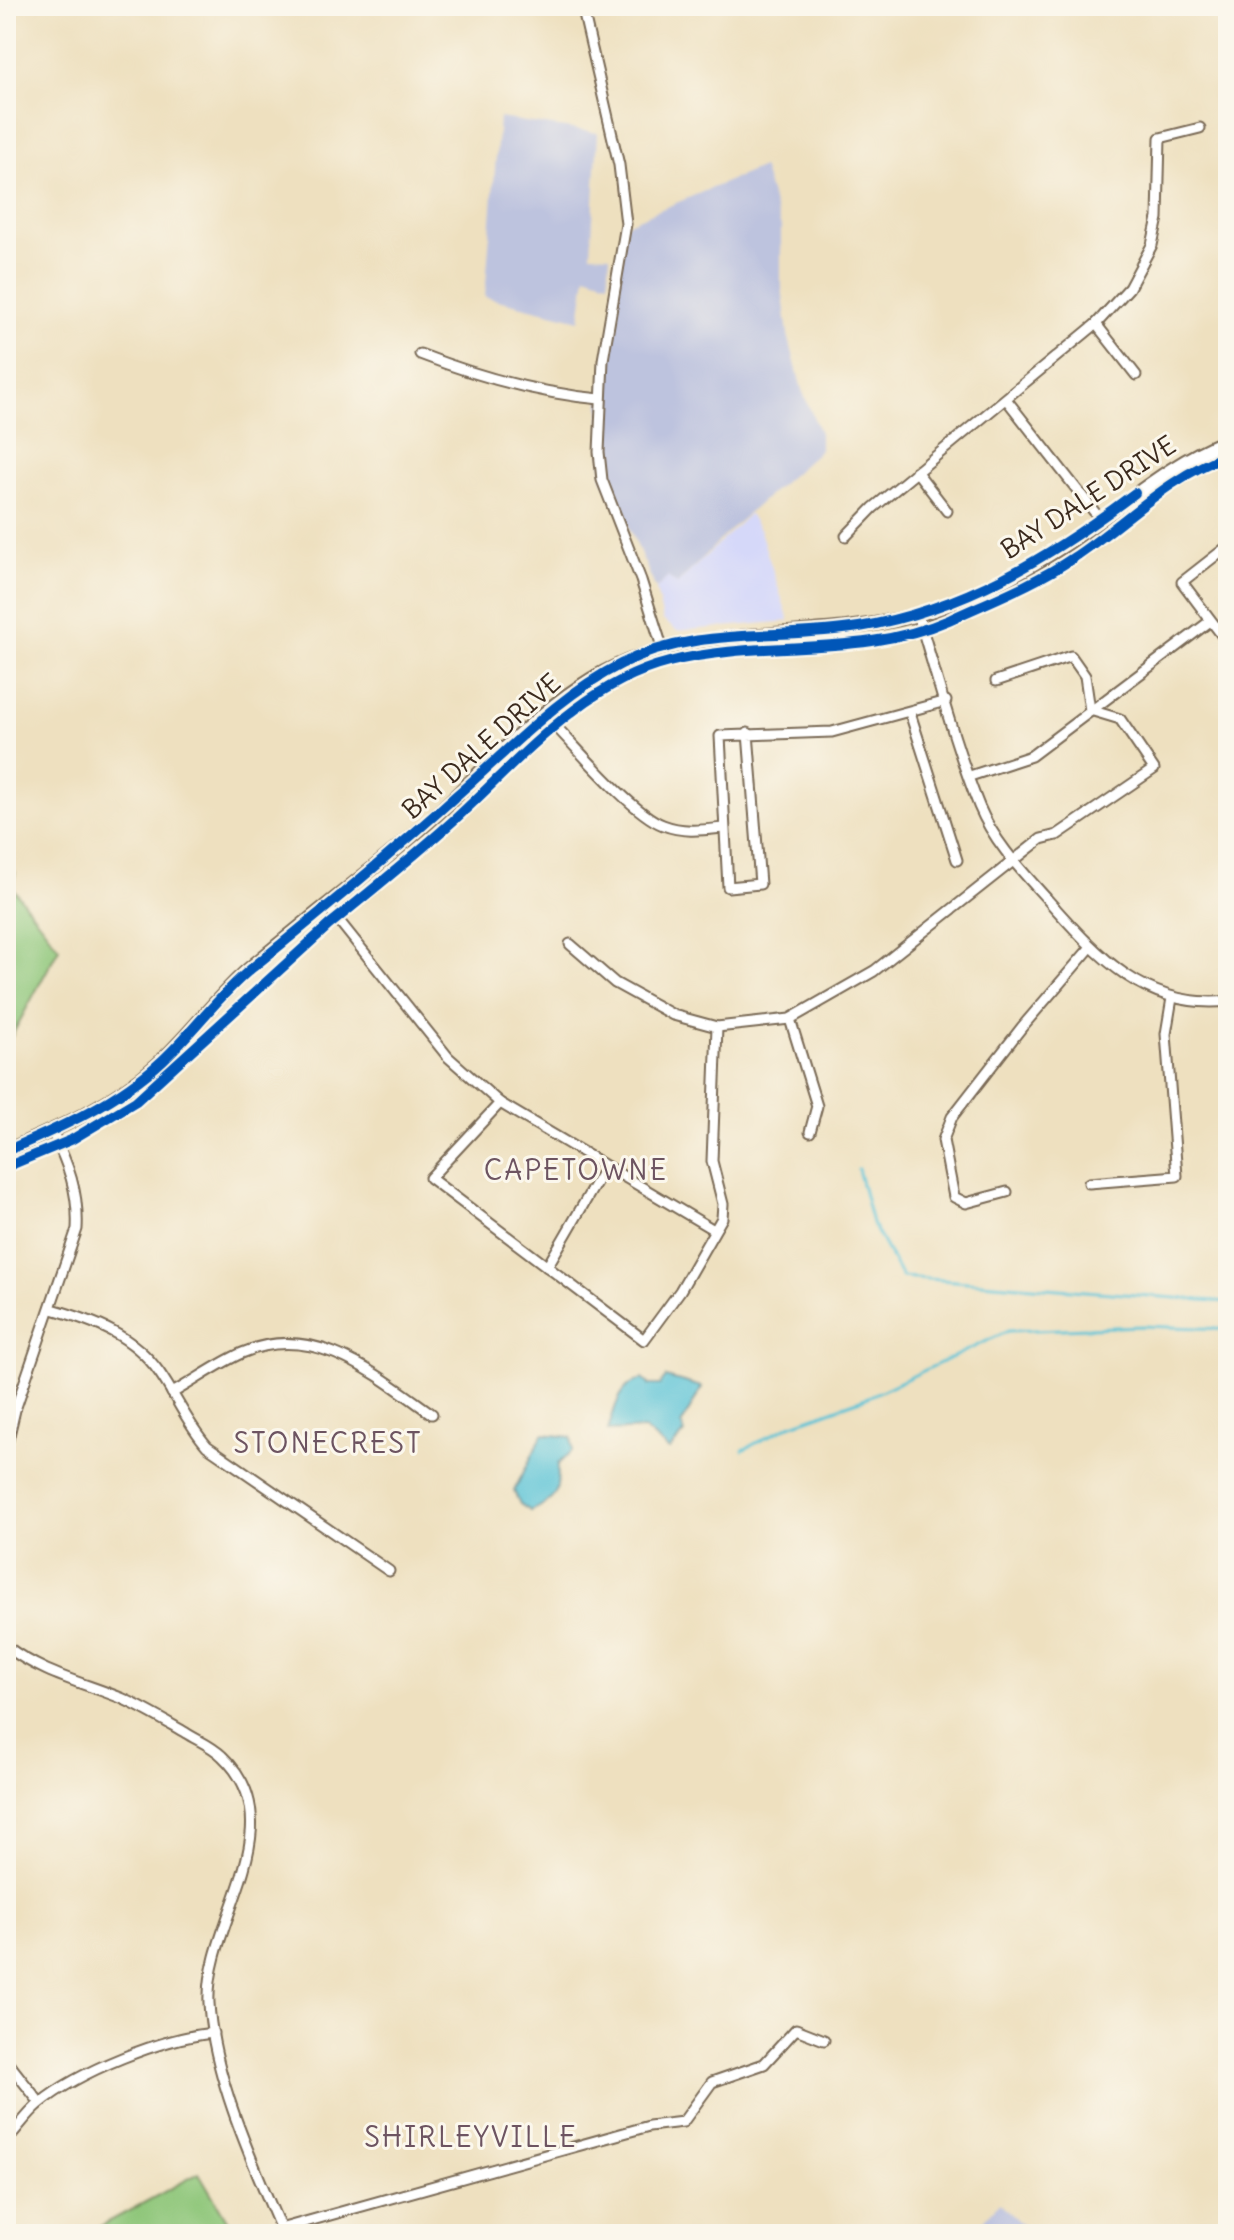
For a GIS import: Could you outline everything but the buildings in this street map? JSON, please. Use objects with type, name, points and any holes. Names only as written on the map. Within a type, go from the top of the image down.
[{"type":"street","points":[[582,6],[619,165],[626,224],[603,360],[600,399],[602,480],[644,587],[662,647]]},
{"type":"street","points":[[846,536],[916,471],[1096,324],[1129,288],[1152,245],[1158,218],[1160,138],[1200,128]]},
{"type":"street","points":[[1096,324],[1136,375]]},
{"type":"street","points":[[420,354],[473,374],[539,392],[600,399]]},
{"type":"street","points":[[1006,399],[1100,519]]},
{"type":"street","name":"BAY DALE DRIVE","points":[[6,1151],[52,1131],[121,1093],[149,1072],[250,969],[328,907],[581,686],[635,657],[662,647],[716,636],[856,628],[918,615],[1029,566],[1100,519],[1159,474],[1195,453],[1228,440]]},
{"type":"street","points":[[916,471],[947,511]]},
{"type":"street","points":[[1228,546],[1182,582],[1209,622],[1228,643]]},
{"type":"street","points":[[918,615],[979,805],[1011,860],[1090,948],[1125,977],[1172,998],[1228,1001]]},
{"type":"street","points":[[970,776],[1031,756],[1209,622]]},
{"type":"street","points":[[996,681],[1071,656],[1085,676],[1090,710]]},
{"type":"street","points":[[748,733],[760,884],[728,887],[720,736],[748,733],[832,732],[946,701]]},
{"type":"street","points":[[570,944],[615,983],[673,1015],[717,1027],[790,1019],[874,971],[939,922],[1011,860],[1041,839],[1057,835],[1154,769],[1120,719],[1090,710]]},
{"type":"street","points":[[910,713],[957,860]]},
{"type":"street","points":[[545,715],[633,805],[661,824],[692,832],[724,828]]},
{"type":"street","points":[[328,907],[448,1057],[500,1103],[714,1230]]},
{"type":"street","points":[[1007,1192],[966,1203],[954,1197],[943,1140],[952,1117],[978,1083],[1090,948]]},
{"type":"street","points":[[1089,1183],[1177,1176],[1166,1034],[1172,998]]},
{"type":"street","points":[[790,1019],[817,1106],[810,1132]]},
{"type":"street","points":[[500,1103],[430,1178],[644,1340],[680,1291],[722,1218],[723,1204],[712,1161],[717,1027]]},
{"type":"street","points":[[6,1448],[15,1410],[77,1229],[74,1180],[52,1131]]},
{"type":"street","points":[[547,1267],[605,1167]]},
{"type":"street","points":[[52,1309],[112,1330],[135,1346],[158,1370],[191,1427],[207,1446],[389,1571]]},
{"type":"street","points":[[172,1393],[245,1351],[304,1344],[335,1351],[360,1363],[432,1414]]},
{"type":"street","points":[[6,1646],[56,1676],[123,1699],[165,1721],[221,1756],[236,1774],[249,1802],[253,1824],[251,1849],[213,1967],[209,2000],[213,2033],[243,2138],[282,2231],[649,2126],[683,2122],[712,2082],[764,2064],[796,2029],[824,2040]]},
{"type":"street","points":[[6,2141],[40,2103],[150,2046],[180,2036],[213,2033]]},
{"type":"street","points":[[6,2060],[40,2103]]},
{"type":"shaded area","points":[[499,118],[598,133],[591,254],[610,255],[608,282],[586,275],[580,320],[485,297]]},
{"type":"shaded area","points":[[762,167],[781,227],[781,279],[788,335],[802,390],[820,433],[820,450],[734,526],[677,584],[668,577],[656,589],[620,506],[602,480],[600,399],[626,224]]},
{"type":"shaded area","points":[[749,514],[760,531],[789,621],[677,631],[663,620],[656,589],[668,577],[677,584]]},
{"type":"shaded area","points":[[999,2203],[1032,2234],[971,2234]]},
{"type":"green space","points":[[6,871],[15,872],[12,887],[59,948],[8,1043]]},
{"type":"green space","points":[[199,2173],[235,2234],[86,2234]]},
{"type":"water","points":[[666,1377],[702,1387],[681,1425],[685,1433],[669,1450],[644,1429],[608,1431],[619,1399],[628,1386],[643,1379],[650,1385],[660,1385]]},
{"type":"water","points":[[543,1434],[571,1437],[573,1450],[558,1464],[555,1494],[531,1511],[520,1504],[514,1491]]},
{"type":"waterway","points":[[858,1169],[872,1223],[902,1277],[1228,1302]]},
{"type":"waterway","points":[[743,1450],[790,1425],[866,1398],[1008,1331],[1142,1326],[1228,1329]]},
{"type":"cycle path","points":[[6,1167],[71,1140],[136,1101],[329,925],[453,821],[552,728],[607,688],[669,662],[704,655],[881,640],[949,620],[1043,576],[1092,544],[1166,488],[1228,455]]},
{"type":"cycle path","points":[[6,1151],[89,1112],[146,1075],[240,979],[407,839],[556,707],[598,677],[649,652],[679,644],[738,636],[859,627],[934,608],[970,594],[1039,559],[1135,493]]},
{"type":"district","name":"CAPETOWNE","points":[[576,1170]]},
{"type":"district","name":"STONECREST","points":[[328,1443]]},
{"type":"district","name":"SHIRLEYVILLE","points":[[471,2137]]}]
